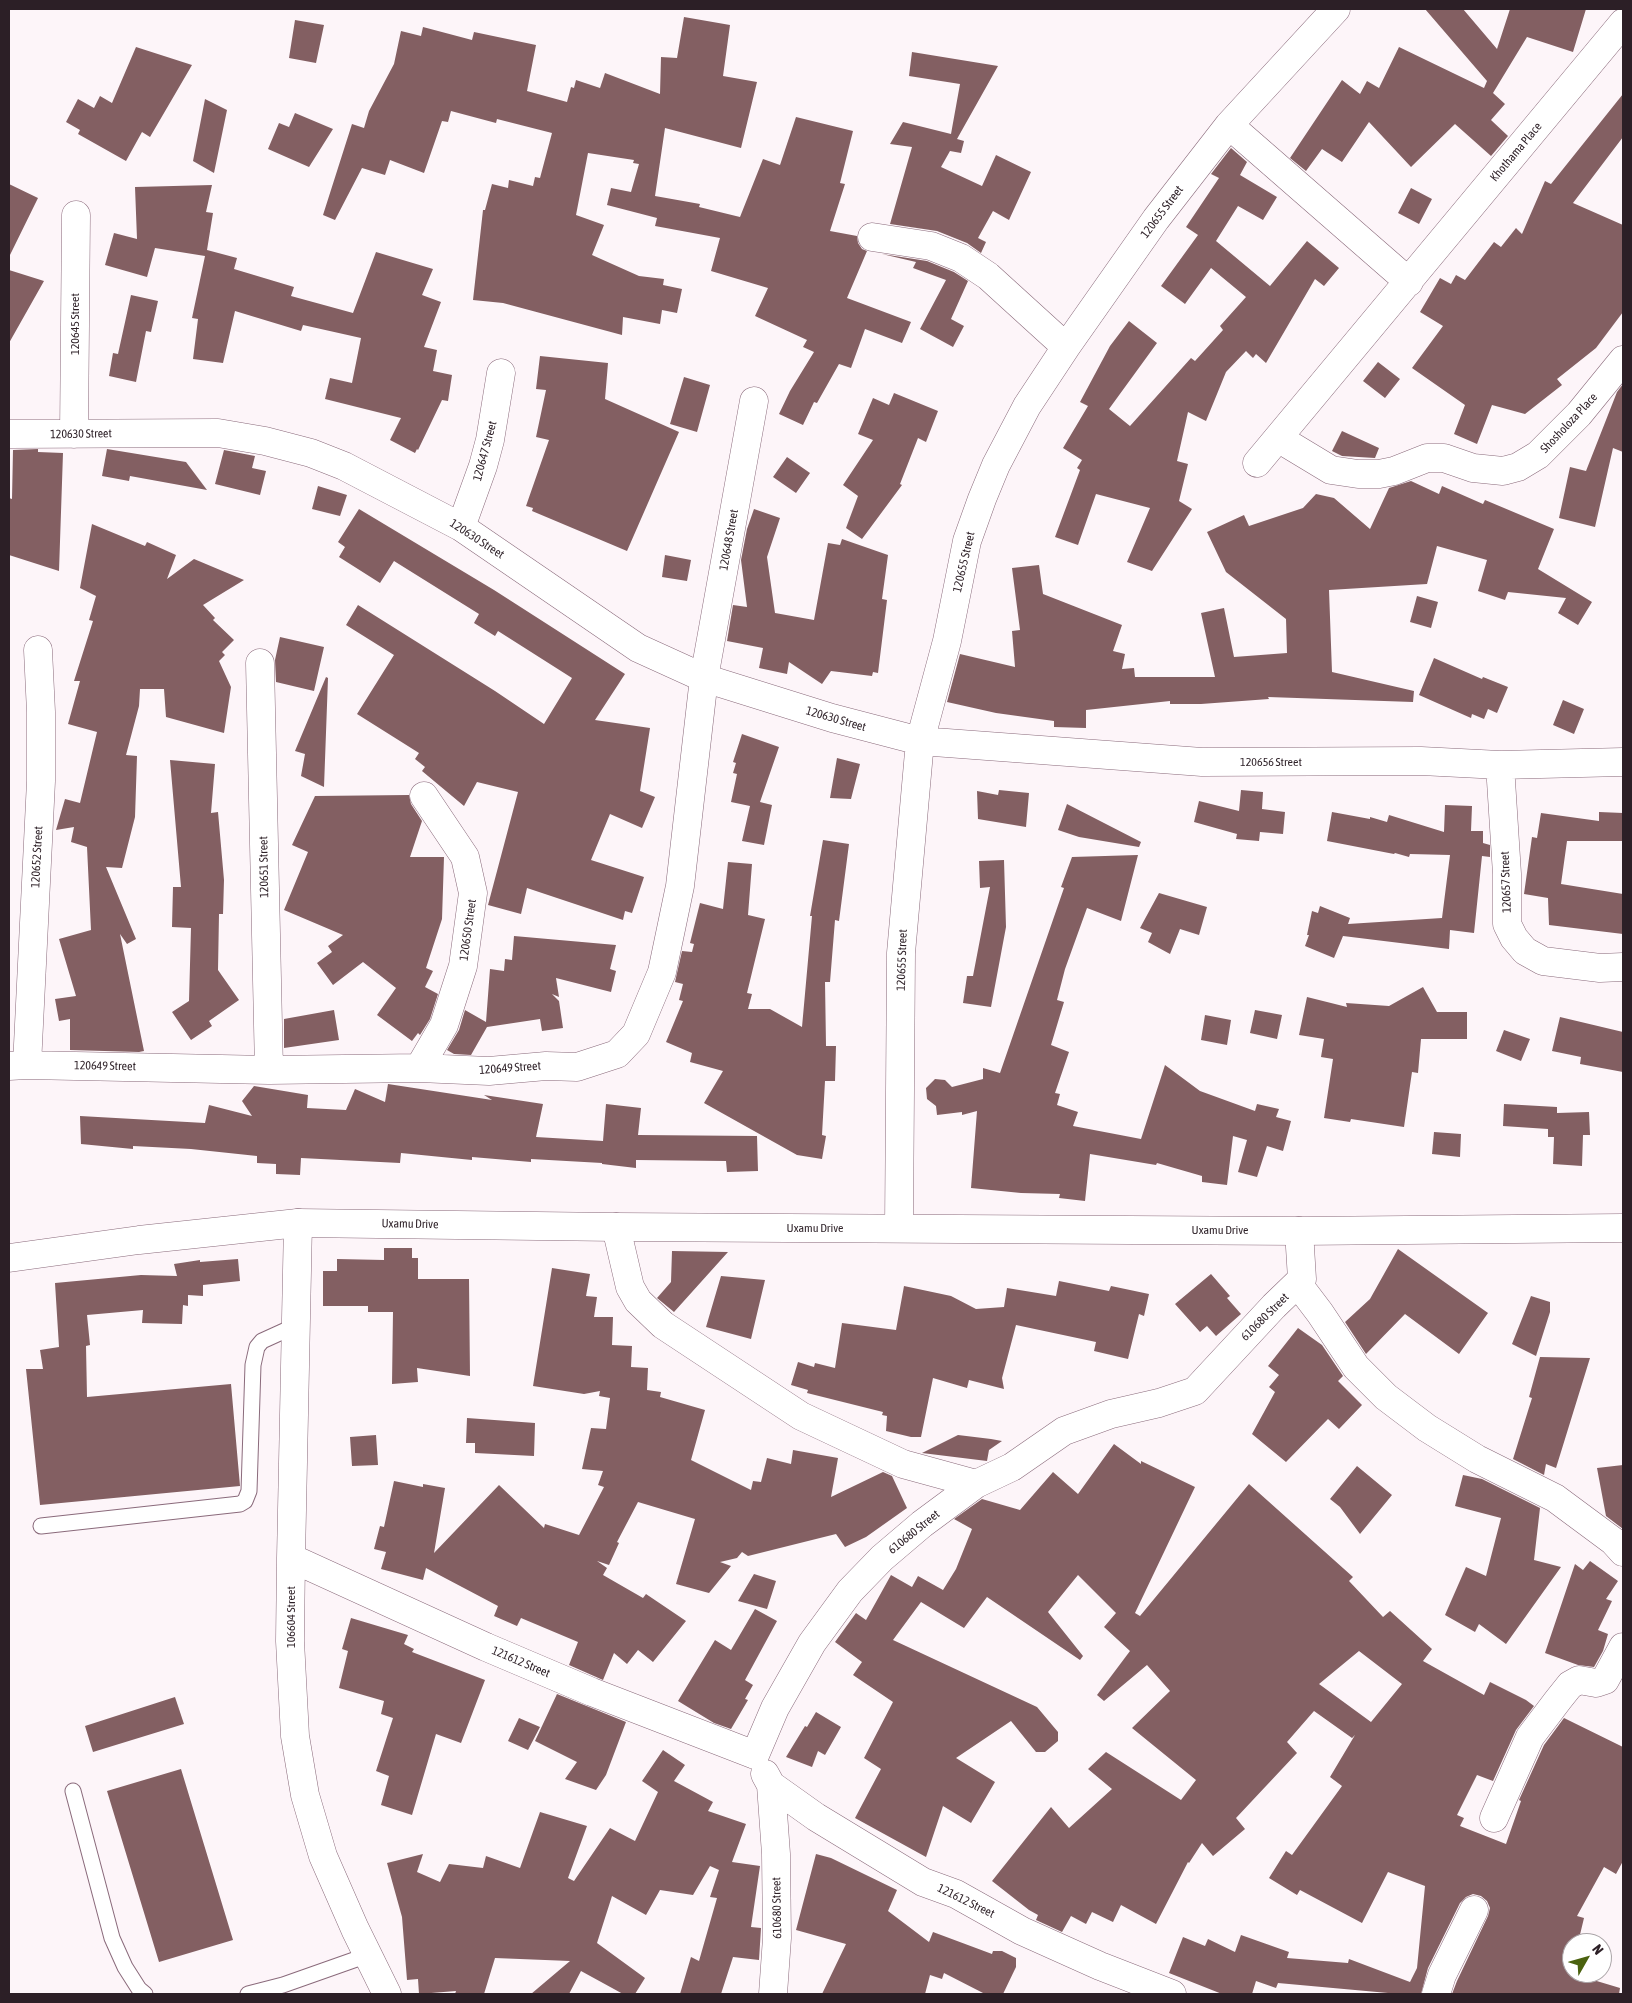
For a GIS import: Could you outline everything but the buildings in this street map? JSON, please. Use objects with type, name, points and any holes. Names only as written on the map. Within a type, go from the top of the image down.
[{"type":"street","name":"120655 Street","points":[[899,1228],[900,953],[920,741],[947,641],[967,542],[982,499],[996,465],[1027,406],[1066,347],[1156,220],[1229,125],[1336,9]]},
{"type":"street","name":"Khothama Place","points":[[1257,463],[1623,22]]},
{"type":"street","points":[[1229,125],[1409,282]]},
{"type":"street","name":"120645 Street","points":[[74,434],[76,215]]},
{"type":"street","points":[[872,237],[931,246],[960,258],[988,276],[1066,347]]},
{"type":"street","name":"Shosholoza Place","points":[[1278,438],[1331,470],[1358,474],[1379,474],[1394,471],[1427,458],[1444,458],[1474,468],[1503,471],[1518,467],[1538,455],[1579,414],[1623,360]]},
{"type":"street","name":"120647 Street","points":[[460,527],[483,466],[490,440],[501,372]]},
{"type":"street","name":"120648 Street","points":[[704,678],[754,401]]},
{"type":"street","name":"120630 Street","points":[[9,434],[218,433],[265,441],[311,452],[344,466],[460,527],[638,648],[704,678],[832,718],[920,741]]},
{"type":"street","name":"120652 Street","points":[[18,1065],[41,781],[41,712],[38,650]]},
{"type":"street","name":"120651 Street","points":[[260,662],[269,1070]]},
{"type":"street","name":"120649 Street","points":[[18,1065],[269,1070],[419,1068],[489,1072],[546,1066],[577,1067],[617,1054],[636,1034],[662,972],[680,886],[704,678]]},
{"type":"street","name":"120656 Street","points":[[920,741],[1202,762],[1421,761],[1500,765],[1623,762]]},
{"type":"street","name":"120657 Street","points":[[1500,765],[1507,874],[1507,924],[1514,938],[1525,951],[1543,961],[1600,968],[1623,967]]},
{"type":"street","name":"120650 Street","points":[[419,1068],[444,1024],[463,966],[473,893],[465,857],[424,796]]},
{"type":"street","name":"Uxamu Drive","points":[[9,1258],[139,1240],[298,1223],[616,1227],[1299,1230],[1623,1228]]},
{"type":"street","name":"106604 Street","points":[[298,1223],[290,1641],[296,1736],[305,1795],[323,1856],[387,1994]]},
{"type":"street","points":[[616,1227],[630,1287],[638,1301],[663,1325],[801,1416],[903,1464],[976,1484]]},
{"type":"street","name":"610680 Street","points":[[773,1994],[777,1938],[776,1854],[771,1785],[755,1755],[775,1708],[812,1643],[850,1591],[882,1558],[922,1524],[976,1484],[1012,1467],[1064,1431],[1112,1414],[1159,1404],[1195,1391],[1274,1306],[1302,1279],[1299,1230]]},
{"type":"street","points":[[1298,1284],[1320,1312],[1356,1367],[1386,1397],[1427,1428],[1477,1459],[1555,1498],[1613,1541],[1623,1552]]},
{"type":"street","name":"121612 Street","points":[[291,1558],[557,1677],[755,1755]]},
{"type":"street","points":[[1494,1818],[1530,1737],[1558,1700],[1570,1685],[1579,1680],[1596,1683],[1605,1680],[1623,1648]]},
{"type":"street","name":"121612 Street","points":[[771,1785],[816,1817],[923,1882],[956,1894],[1022,1931],[1100,1966],[1172,1994]]},
{"type":"street","points":[[1436,1994],[1442,1975],[1474,1910]]},
{"type":"lane","points":[[41,1526],[240,1504],[245,1501],[249,1491],[253,1365],[257,1347],[262,1341],[295,1326]]},
{"type":"lane","points":[[73,1791],[112,1938],[124,1967],[139,1989],[145,1994]]},
{"type":"lane","points":[[248,1994],[283,1985],[368,1955]]}]
